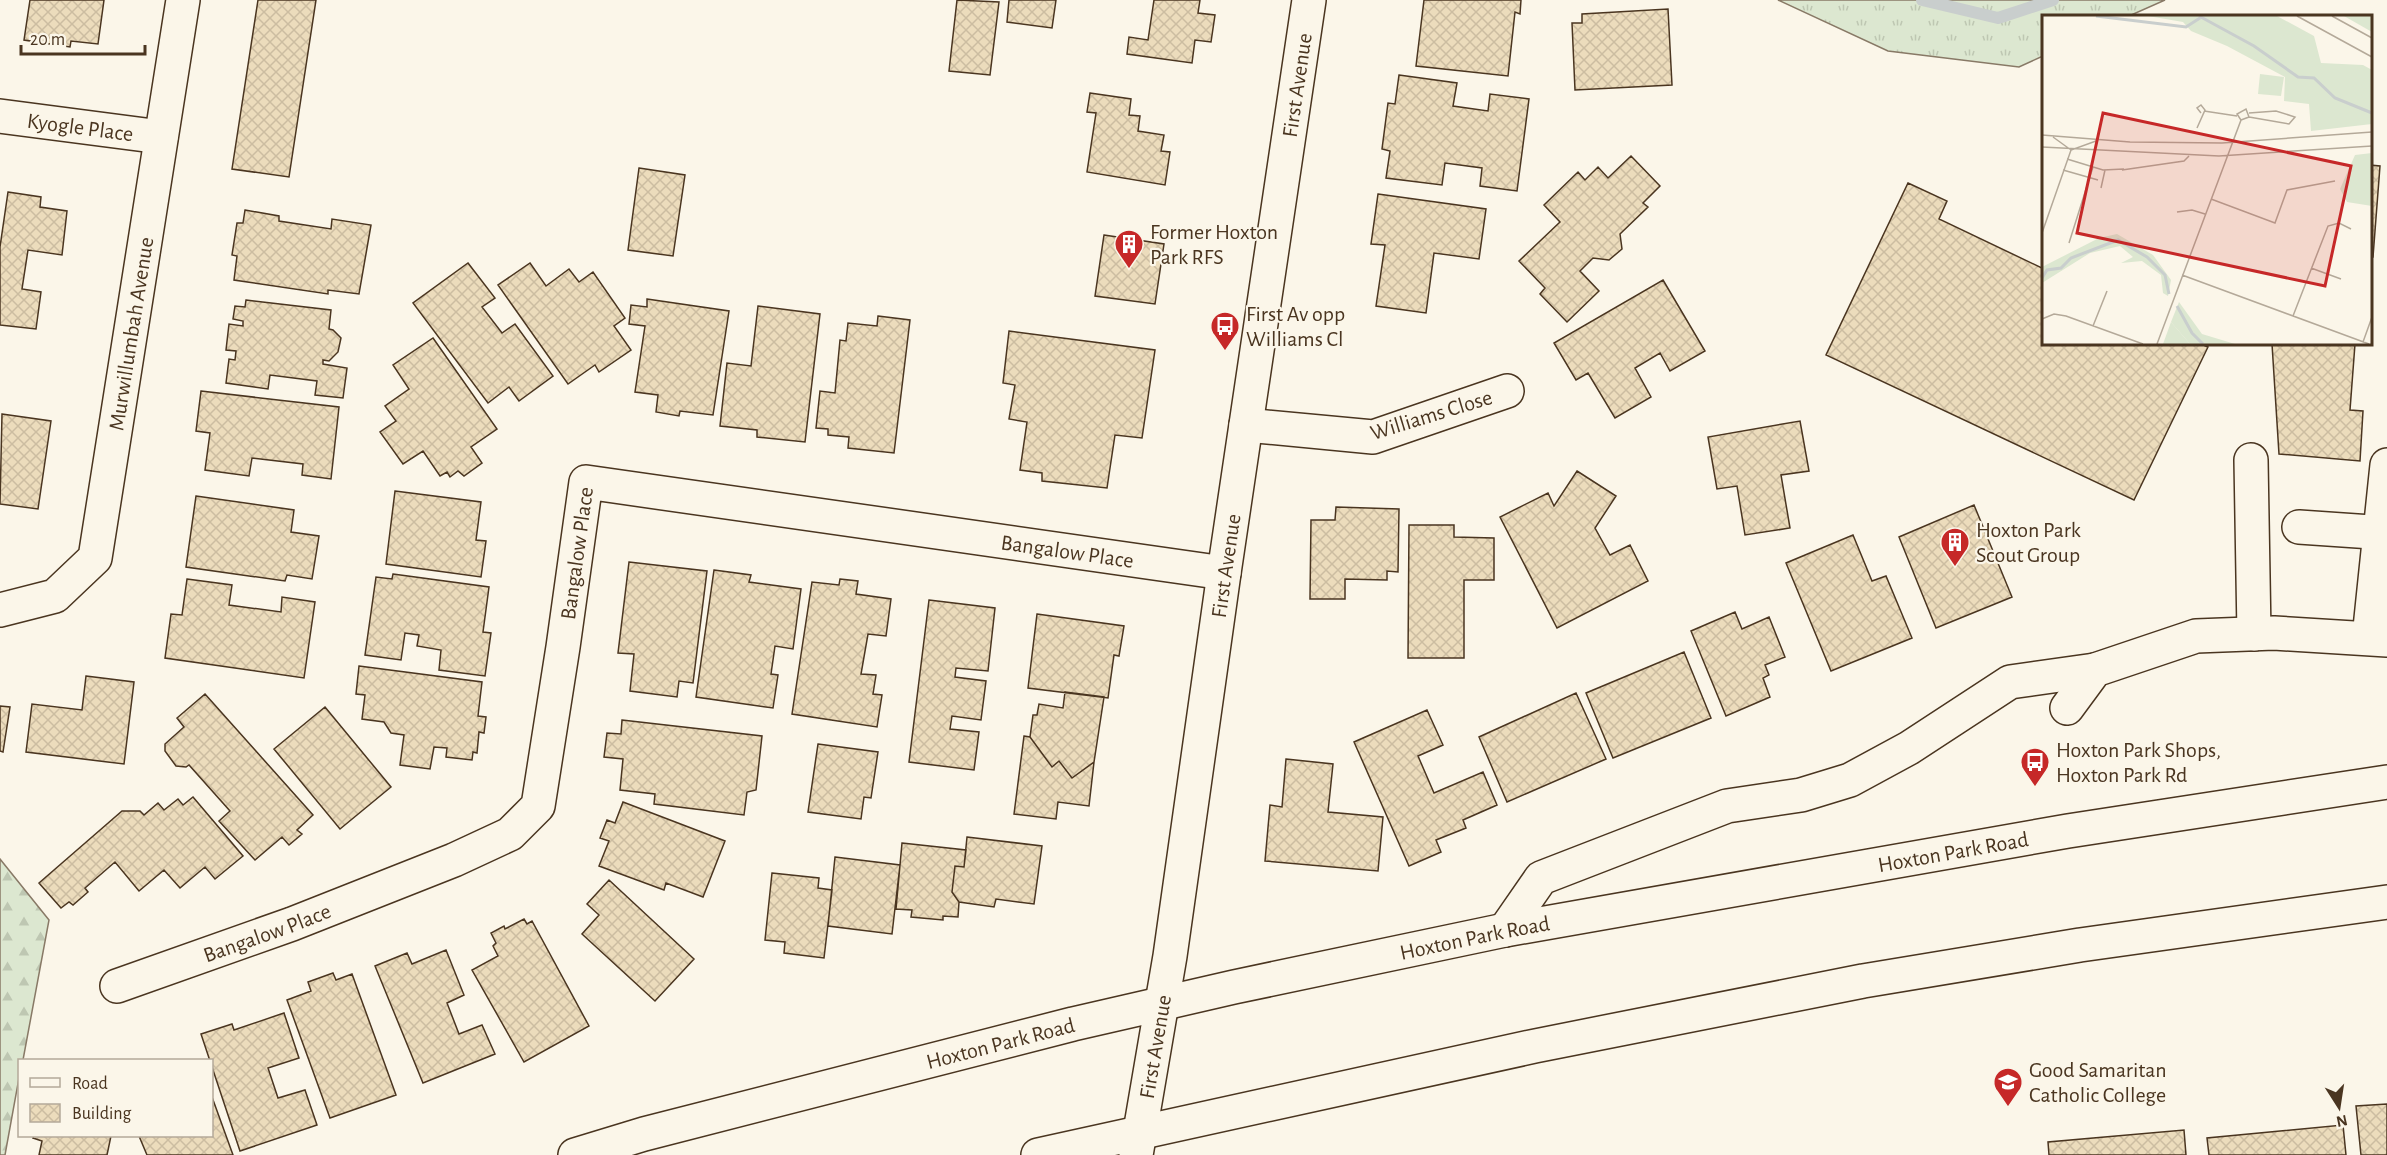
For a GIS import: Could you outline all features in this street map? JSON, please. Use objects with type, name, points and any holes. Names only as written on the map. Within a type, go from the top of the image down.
[{"type":"street","name":"Murwillumbah Avenue","points":[[0,610],[55,596],[95,558],[183,0]]},
{"type":"street","name":"First Avenue","points":[[1138,1144],[1162,1004],[1309,0]]},
{"type":"street","name":"Kyogle Place","points":[[0,116],[161,137]]},
{"type":"street","name":"Williams Close","points":[[1246,425],[1373,437],[1507,391]]},
{"type":"street","points":[[2251,460],[2254,634]]},
{"type":"street","points":[[1505,930],[1541,878],[1727,806],[1801,795],[1850,780],[1909,748],[2010,682],[2095,670],[2196,636],[2274,633],[2378,639],[2387,465]]},
{"type":"street","name":"Bangalow Place","points":[[117,986],[292,924],[454,860],[510,834],[538,806],[586,482],[1224,573]]},
{"type":"street","points":[[2300,527],[2383,533]]},
{"type":"street","points":[[2067,708],[2095,670]]},
{"type":"street","name":"Hoxton Park Road","points":[[575,1155],[644,1134],[1073,1024],[1505,930],[2056,833],[2387,782]]},
{"type":"street","points":[[2342,908],[2387,890]]},
{"type":"street","points":[[1038,1155],[1138,1144],[1535,1046],[1863,981],[2080,945],[2387,903]]},
{"type":"green space","points":[[1778,0],[2165,0],[2131,15],[2042,15],[2042,56],[2019,67],[1888,51]]},
{"type":"green space","points":[[0,859],[49,920],[23,1059],[18,1059],[18,1084],[5,1155],[0,1155]]},
{"type":"building","points":[[30,0],[104,0],[98,44],[71,41],[70,47],[24,40]]},
{"type":"building","points":[[258,0],[316,0],[289,177],[232,169]]},
{"type":"building","points":[[957,0],[999,2],[990,75],[949,71]]},
{"type":"building","points":[[1009,0],[1056,0],[1052,28],[1007,22]]},
{"type":"building","points":[[1154,0],[1200,0],[1198,13],[1215,15],[1211,42],[1195,40],[1192,63],[1127,54],[1129,37],[1148,40]]},
{"type":"building","points":[[1424,0],[1521,0],[1520,14],[1515,12],[1508,76],[1416,66]]},
{"type":"building","points":[[1668,9],[1672,85],[1575,90],[1572,23],[1582,23],[1582,14]]},
{"type":"building","points":[[1399,75],[1457,83],[1453,106],[1488,111],[1490,94],[1529,99],[1517,191],[1480,186],[1482,168],[1445,163],[1442,185],[1386,178],[1390,151],[1382,149],[1388,103],[1395,104]]},
{"type":"building","points":[[1090,93],[1131,99],[1129,115],[1140,116],[1138,131],[1164,135],[1161,151],[1170,152],[1165,185],[1087,172],[1096,113],[1087,112]]},
{"type":"building","points":[[1631,156],[1660,186],[1643,203],[1648,207],[1620,234],[1622,249],[1609,260],[1593,258],[1580,271],[1599,291],[1567,322],[1540,294],[1545,288],[1519,261],[1560,222],[1544,205],[1578,172],[1585,180],[1598,167],[1608,178]]},
{"type":"building","points":[[2372,165],[2380,166],[2372,257]]},
{"type":"building","points":[[639,168],[685,175],[673,256],[628,250]]},
{"type":"building","points":[[1908,183],[1947,201],[1939,219],[2042,268],[2042,345],[2203,345],[2208,347],[2134,500],[1826,355]]},
{"type":"building","points":[[8,192],[41,197],[40,207],[67,211],[62,255],[28,250],[22,289],[41,292],[36,329],[0,325],[0,247]]},
{"type":"building","points":[[1378,194],[1486,209],[1479,259],[1434,253],[1426,313],[1376,306],[1385,245],[1371,244]]},
{"type":"building","points":[[245,210],[279,216],[279,221],[331,229],[332,219],[371,225],[359,294],[328,290],[328,294],[234,280],[237,256],[232,255],[237,223],[243,223]]},
{"type":"building","name":"Former Hoxton Park RFS","points":[[1104,235],[1164,244],[1155,304],[1095,296]]},
{"type":"building","points":[[468,263],[495,298],[482,307],[502,333],[515,324],[553,376],[519,401],[509,387],[488,403],[413,303]]},
{"type":"building","points":[[530,263],[546,286],[569,269],[579,282],[593,272],[625,318],[614,326],[631,350],[599,372],[595,365],[568,384],[498,285]]},
{"type":"building","points":[[1663,280],[1705,351],[1670,371],[1660,353],[1635,368],[1651,397],[1615,418],[1588,373],[1576,380],[1554,343]]},
{"type":"building","points":[[647,299],[729,311],[713,415],[680,411],[679,416],[656,412],[658,395],[635,392],[645,326],[629,324],[631,305],[647,307]]},
{"type":"building","points":[[246,300],[331,310],[329,329],[341,338],[338,352],[329,361],[323,360],[323,364],[347,368],[343,398],[315,395],[317,381],[270,375],[268,389],[226,383],[229,359],[235,360],[236,351],[226,350],[229,324],[243,326],[243,321],[233,319],[235,306],[245,307]]},
{"type":"building","points":[[758,306],[820,314],[805,442],[757,437],[757,430],[720,426],[727,363],[751,366]]},
{"type":"building","points":[[878,316],[910,320],[894,453],[848,448],[849,437],[828,435],[828,429],[816,428],[820,391],[835,393],[840,340],[846,341],[848,323],[877,326]]},
{"type":"building","points":[[1009,331],[1155,350],[1142,438],[1115,435],[1107,488],[1042,481],[1042,473],[1020,470],[1027,422],[1009,419],[1015,385],[1003,383]]},
{"type":"building","points":[[433,338],[497,429],[471,447],[482,463],[464,476],[458,471],[450,477],[447,472],[440,476],[423,451],[403,464],[380,432],[396,421],[385,406],[409,389],[393,365]]},
{"type":"building","points":[[2272,345],[2355,345],[2350,410],[2363,411],[2360,461],[2279,454]]},
{"type":"building","points":[[201,391],[339,407],[331,479],[302,475],[303,464],[252,458],[249,476],[205,470],[210,433],[196,431]]},
{"type":"building","points":[[2,414],[51,421],[38,509],[0,504]]},
{"type":"building","points":[[1800,421],[1809,471],[1781,475],[1790,528],[1745,535],[1737,486],[1717,489],[1708,437]]},
{"type":"building","points":[[1577,471],[1616,496],[1595,528],[1610,555],[1630,545],[1648,581],[1557,628],[1500,517],[1548,493],[1554,506]]},
{"type":"building","points":[[395,491],[481,502],[476,540],[486,541],[481,577],[386,564]]},
{"type":"building","points":[[196,496],[294,510],[291,532],[319,536],[312,579],[287,575],[285,581],[186,567]]},
{"type":"building","name":"Hoxton Park Scout Group","points":[[1974,505],[2012,597],[1936,628],[1899,537]]},
{"type":"building","points":[[1336,507],[1399,509],[1398,572],[1387,571],[1387,580],[1345,579],[1345,599],[1310,599],[1311,520],[1335,520]]},
{"type":"building","points":[[1409,525],[1454,525],[1454,537],[1494,538],[1494,580],[1464,580],[1464,658],[1408,658]]},
{"type":"building","points":[[1853,535],[1872,581],[1886,576],[1912,638],[1831,671],[1786,563]]},
{"type":"building","points":[[629,562],[707,571],[693,683],[679,681],[677,697],[630,691],[634,654],[618,653]]},
{"type":"building","points":[[714,570],[751,575],[749,582],[801,589],[793,649],[775,646],[771,674],[778,675],[773,708],[696,697]]},
{"type":"building","points":[[393,574],[489,587],[483,632],[491,633],[485,676],[439,670],[441,650],[417,646],[419,635],[405,633],[401,660],[365,655],[376,577],[392,579]]},
{"type":"building","points":[[187,579],[232,585],[229,605],[281,612],[282,597],[315,602],[304,678],[165,658],[171,614],[182,615]]},
{"type":"building","points":[[840,579],[858,581],[856,594],[891,599],[886,636],[868,634],[861,674],[876,675],[873,694],[882,695],[877,727],[792,714],[812,582],[839,585]]},
{"type":"building","points":[[929,600],[995,608],[988,671],[956,668],[955,677],[986,681],[981,720],[952,716],[950,729],[979,732],[974,770],[909,762]]},
{"type":"building","points":[[1735,612],[1742,629],[1769,617],[1785,657],[1765,665],[1769,675],[1763,678],[1770,697],[1726,716],[1691,631]]},
{"type":"building","points":[[1037,614],[1124,626],[1119,656],[1114,655],[1108,698],[1028,688]]},
{"type":"building","points":[[1684,652],[1711,718],[1613,758],[1586,693]]},
{"type":"building","points":[[359,666],[482,682],[478,716],[486,717],[484,733],[479,732],[477,753],[473,752],[472,760],[446,757],[447,748],[434,747],[430,769],[400,765],[404,735],[391,733],[384,722],[362,719],[365,695],[356,694]]},
{"type":"building","points":[[86,676],[134,682],[124,764],[26,752],[32,704],[82,710]]},
{"type":"building","points":[[1065,692],[1104,697],[1094,762],[1072,778],[1059,761],[1052,767],[1030,737],[1033,715],[1037,715],[1039,704],[1063,708]]},
{"type":"building","points":[[1576,693],[1606,759],[1507,802],[1479,737]]},
{"type":"building","points":[[205,694],[313,815],[297,830],[302,834],[289,845],[282,837],[255,860],[219,821],[230,811],[189,765],[176,766],[165,751],[165,744],[184,727],[177,718]]},
{"type":"building","points":[[0,706],[10,707],[3,752],[0,751]]},
{"type":"building","points":[[325,707],[391,787],[340,829],[274,749]]},
{"type":"building","points":[[1427,710],[1443,745],[1418,756],[1434,793],[1483,772],[1497,805],[1463,820],[1466,828],[1436,840],[1441,852],[1409,866],[1354,742]]},
{"type":"building","points":[[622,720],[762,736],[756,790],[747,792],[744,815],[654,804],[655,794],[620,790],[623,759],[604,757],[607,733],[621,734]]},
{"type":"building","points":[[1024,736],[1030,737],[1052,767],[1059,761],[1072,778],[1094,762],[1089,806],[1058,802],[1056,819],[1014,814]]},
{"type":"building","points":[[818,744],[878,752],[871,798],[864,797],[861,819],[808,812]]},
{"type":"building","points":[[1286,759],[1333,764],[1328,812],[1383,817],[1378,871],[1265,861],[1270,805],[1282,807]]},
{"type":"building","points":[[193,797],[243,856],[215,879],[205,867],[180,888],[164,870],[139,891],[115,862],[85,888],[88,892],[73,905],[69,902],[61,908],[39,883],[122,811],[140,811],[144,815],[158,803],[164,810],[178,799],[183,805]]},
{"type":"building","points":[[623,802],[725,841],[703,897],[666,883],[664,890],[599,866],[609,841],[600,838],[607,820],[615,823]]},
{"type":"building","points":[[967,837],[1042,846],[1034,904],[996,899],[994,907],[959,902],[952,892],[955,866],[964,867]]},
{"type":"building","points":[[902,843],[966,850],[964,867],[955,866],[952,892],[959,902],[958,917],[943,916],[943,920],[911,917],[912,910],[896,909]]},
{"type":"building","points":[[835,857],[900,865],[892,934],[828,926]]},
{"type":"building","points":[[772,873],[819,878],[818,888],[832,890],[824,958],[784,953],[785,942],[765,940]]},
{"type":"building","points":[[609,880],[694,959],[655,1001],[582,934],[599,915],[587,904]]},
{"type":"building","points":[[524,919],[527,924],[532,921],[589,1026],[524,1062],[472,970],[498,956],[493,946],[496,943],[491,933]]},
{"type":"building","points":[[446,950],[464,995],[447,1003],[459,1034],[482,1025],[495,1054],[423,1083],[375,966],[407,953],[412,964]]},
{"type":"building","points":[[333,973],[336,980],[352,974],[396,1095],[330,1118],[287,1000],[311,991],[308,982]]},
{"type":"building","points":[[284,1013],[299,1058],[268,1068],[278,1098],[305,1090],[317,1125],[240,1151],[213,1070],[213,1059],[209,1059],[201,1034],[232,1024],[234,1030]]},
{"type":"building","points":[[213,1100],[233,1155],[147,1155],[139,1137],[213,1137]]},
{"type":"building","points":[[2387,1104],[2387,1155],[2361,1155],[2356,1106]]},
{"type":"building","points":[[2343,1125],[2346,1155],[2209,1155],[2207,1138]]},
{"type":"building","points":[[2184,1130],[2186,1155],[2049,1155],[2048,1142]]},
{"type":"building","points":[[111,1137],[107,1155],[39,1155],[42,1141],[33,1138]]},
{"type":"waterway","points":[[1922,0],[1998,18],[2053,0]]},
{"type":"place","name":"Former Hoxton Park RFS","points":[[1129,270]]},
{"type":"place","name":"First Av opp Williams Cl","points":[[1225,352]]},
{"type":"place","name":"Hoxton Park Scout Group","points":[[1955,568]]},
{"type":"place","name":"Hoxton Park Shops, Hoxton Park Rd","points":[[2035,788]]},
{"type":"place","name":"Good Samaritan Catholic College","points":[[2008,1108]]}]
